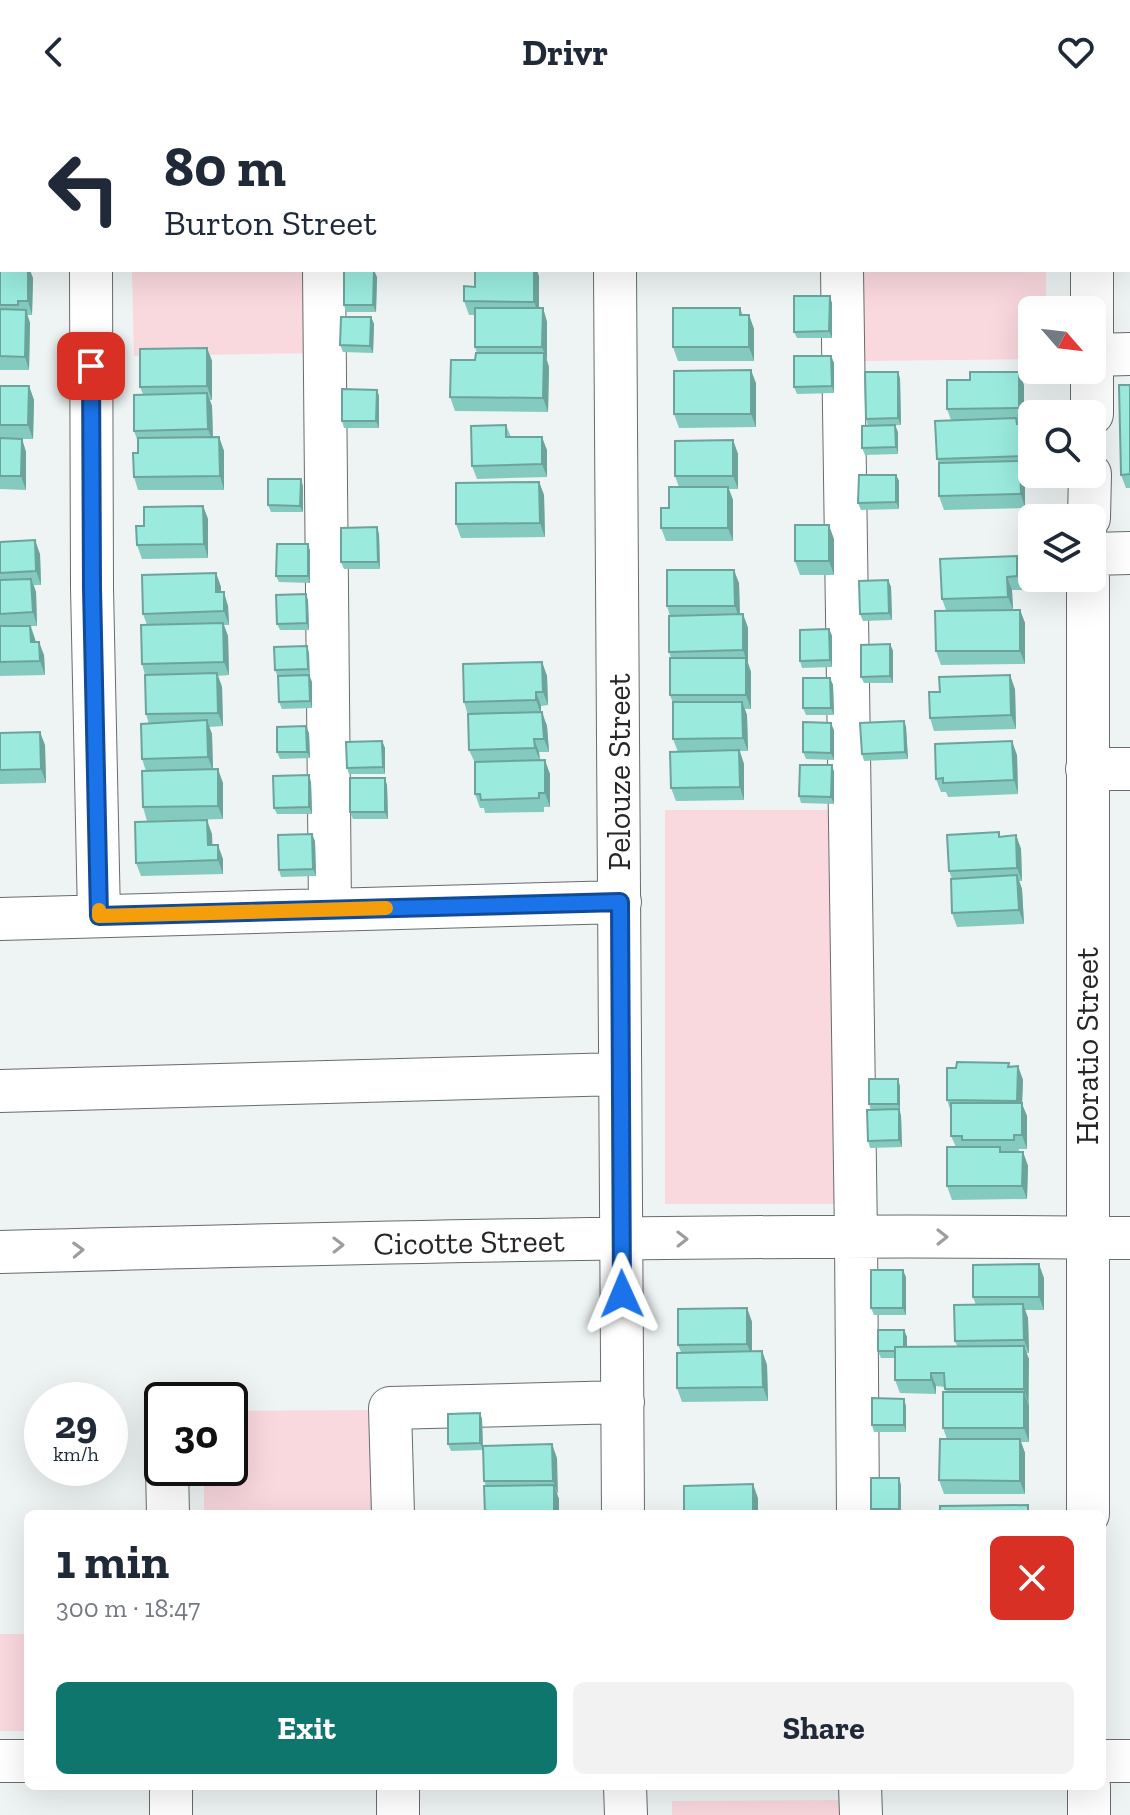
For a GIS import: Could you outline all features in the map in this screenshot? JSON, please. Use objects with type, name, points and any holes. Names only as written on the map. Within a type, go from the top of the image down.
[{"type":"street","points":[[91,272],[92,588],[99,916]]},
{"type":"street","points":[[324,272],[330,910]]},
{"type":"street","name":"Pelouze Street","points":[[615,272],[623,1510]]},
{"type":"street","points":[[842,272],[858,1510]]},
{"type":"street","points":[[1092,272],[1092,296]]},
{"type":"street","points":[[1106,355],[1130,354]]},
{"type":"street","points":[[1106,554],[1130,553]]},
{"type":"street","name":"Horatio Street","points":[[1088,592],[1088,1510]]},
{"type":"street","points":[[1087,769],[1130,769]]},
{"type":"street","points":[[0,919],[620,902]]},
{"type":"street","points":[[0,1091],[620,1074]]},
{"type":"street","name":"Cicotte Street","points":[[0,1252],[621,1239],[1130,1238]]},
{"type":"street","points":[[393,1510],[390,1408],[623,1402]]},
{"type":"street","points":[[167,1486],[168,1510]]},
{"type":"street","points":[[0,1761],[24,1761]]},
{"type":"street","points":[[1106,1761],[1130,1761]]},
{"type":"street","points":[[171,1790],[171,1815]]},
{"type":"street","points":[[398,1790],[398,1815]]},
{"type":"street","points":[[625,1790],[626,1815]]},
{"type":"street","points":[[860,1790],[861,1815]]},
{"type":"street","points":[[1089,1790],[1089,1815]]},
{"type":"shaded area","points":[[132,272],[314,272],[315,353],[134,356]]},
{"type":"shaded area","points":[[862,272],[1046,272],[1046,296],[1018,296],[1018,359],[863,361]]},
{"type":"shaded area","points":[[665,810],[836,810],[836,1204],[665,1204]]},
{"type":"shaded area","points":[[376,1410],[377,1510],[204,1510],[204,1486],[248,1486],[248,1411]]},
{"type":"shaded area","points":[[0,1634],[24,1634],[24,1731],[0,1731]]},
{"type":"shaded area","points":[[852,1800],[852,1815],[672,1815],[672,1801]]},
{"type":"building","points":[[0,272],[28,272],[28,301],[18,301],[18,305],[0,305]]},
{"type":"building","points":[[344,272],[374,272],[373,305],[344,305]]},
{"type":"building","points":[[475,272],[534,272],[534,302],[464,301],[464,286],[475,287]]},
{"type":"building","points":[[794,296],[830,296],[829,331],[794,332]]},
{"type":"building","points":[[475,308],[543,308],[542,347],[475,347]]},
{"type":"building","points":[[673,308],[740,308],[740,315],[749,315],[749,347],[673,347]]},
{"type":"building","points":[[0,309],[26,310],[25,357],[0,356]]},
{"type":"building","points":[[341,317],[371,317],[370,346],[340,345]]},
{"type":"building","points":[[207,348],[207,386],[140,387],[140,349]]},
{"type":"building","points":[[476,353],[544,353],[543,398],[450,397],[451,360],[475,360]]},
{"type":"building","points":[[794,356],[831,356],[832,386],[794,387]]},
{"type":"building","points":[[751,370],[751,414],[674,414],[674,371]]},
{"type":"building","points":[[865,372],[898,372],[898,418],[866,419]]},
{"type":"building","points":[[970,372],[1018,372],[1018,408],[947,409],[947,380],[970,380]]},
{"type":"building","points":[[1119,385],[1130,385],[1130,474],[1121,475]]},
{"type":"building","points":[[0,386],[29,386],[28,425],[0,425]]},
{"type":"building","points":[[342,389],[377,390],[376,421],[342,421]]},
{"type":"building","points":[[207,393],[208,429],[134,431],[134,395]]},
{"type":"building","points":[[1016,418],[1018,456],[937,459],[935,421]]},
{"type":"building","points":[[506,425],[506,437],[542,437],[542,464],[472,466],[471,426]]},
{"type":"building","points":[[895,425],[896,447],[862,448],[862,426]]},
{"type":"building","points":[[219,437],[220,476],[134,477],[133,453],[138,453],[138,438]]},
{"type":"building","points":[[0,438],[22,439],[21,476],[0,476]]},
{"type":"building","points":[[733,440],[733,476],[675,476],[675,441]]},
{"type":"building","points":[[1018,461],[1018,488],[1021,488],[1021,494],[939,496],[939,463]]},
{"type":"building","points":[[859,475],[896,475],[896,502],[858,503]]},
{"type":"building","points":[[268,479],[301,479],[300,506],[268,505]]},
{"type":"building","points":[[539,482],[540,523],[456,524],[456,483]]},
{"type":"building","points":[[669,487],[728,487],[728,528],[661,528],[661,508],[669,508]]},
{"type":"building","points":[[203,506],[204,544],[137,545],[136,526],[144,526],[144,507]]},
{"type":"building","points":[[795,525],[829,525],[829,561],[795,561]]},
{"type":"building","points":[[377,527],[378,562],[341,562],[341,528]]},
{"type":"building","points":[[35,540],[36,571],[0,573],[0,542]]},
{"type":"building","points":[[277,544],[308,544],[308,576],[276,576]]},
{"type":"building","points":[[1017,556],[1017,576],[1007,577],[1008,597],[942,599],[940,559]]},
{"type":"building","points":[[667,570],[734,570],[735,606],[667,606]]},
{"type":"building","points":[[216,573],[216,592],[224,592],[224,611],[143,614],[142,575]]},
{"type":"building","points":[[31,579],[33,612],[0,614],[0,580]]},
{"type":"building","points":[[888,580],[889,613],[860,614],[859,581]]},
{"type":"building","points":[[306,594],[307,623],[277,624],[276,595]]},
{"type":"building","points":[[1020,610],[1020,651],[936,651],[935,611]]},
{"type":"building","points":[[743,614],[743,650],[669,652],[669,616]]},
{"type":"building","points":[[223,623],[224,662],[142,664],[141,625]]},
{"type":"building","points":[[0,626],[30,626],[31,642],[39,642],[40,661],[0,662]]},
{"type":"building","points":[[829,629],[830,660],[800,661],[800,630]]},
{"type":"building","points":[[890,644],[890,676],[861,677],[861,645]]},
{"type":"building","points":[[307,646],[308,669],[275,670],[274,647]]},
{"type":"building","points":[[670,658],[746,658],[746,695],[670,695]]},
{"type":"building","points":[[542,662],[543,692],[536,692],[536,700],[464,702],[463,664]]},
{"type":"building","points":[[217,673],[218,713],[146,714],[145,675]]},
{"type":"building","points":[[309,675],[310,701],[279,702],[278,676]]},
{"type":"building","points":[[1010,675],[1011,715],[930,718],[929,692],[940,692],[939,677]]},
{"type":"building","points":[[803,678],[830,678],[831,708],[803,708]]},
{"type":"building","points":[[673,702],[742,702],[743,738],[673,739]]},
{"type":"building","points":[[542,712],[544,739],[534,739],[535,748],[469,750],[468,714]]},
{"type":"building","points":[[207,720],[208,757],[142,759],[141,724]]},
{"type":"building","points":[[904,721],[905,752],[862,754],[860,723]]},
{"type":"building","points":[[803,722],[831,723],[831,753],[803,752]]},
{"type":"building","points":[[306,726],[307,752],[277,752],[277,727]]},
{"type":"building","points":[[40,732],[41,769],[0,770],[0,733]]},
{"type":"building","points":[[382,741],[383,767],[347,768],[346,742]]},
{"type":"building","points":[[1012,741],[1014,780],[943,783],[943,778],[936,779],[935,744]]},
{"type":"building","points":[[739,750],[740,787],[671,788],[670,752]]},
{"type":"building","points":[[545,760],[545,793],[539,793],[539,798],[481,800],[480,794],[475,794],[475,762]]},
{"type":"building","points":[[800,765],[832,765],[831,797],[799,796]]},
{"type":"building","points":[[218,769],[218,806],[143,807],[142,771]]},
{"type":"building","points":[[309,775],[309,807],[274,808],[273,776]]},
{"type":"building","points":[[350,778],[385,778],[385,812],[350,812]]},
{"type":"building","points":[[207,820],[208,845],[218,845],[218,860],[136,863],[135,822]]},
{"type":"building","points":[[999,832],[999,837],[1016,835],[1017,868],[949,871],[947,835]]},
{"type":"building","points":[[312,834],[313,869],[279,870],[278,835]]},
{"type":"building","points":[[1017,875],[1019,910],[952,913],[951,879]]},
{"type":"building","points":[[957,1062],[1009,1063],[1008,1067],[1018,1066],[1017,1101],[947,1100],[947,1068],[956,1068]]},
{"type":"building","points":[[869,1079],[898,1079],[898,1104],[869,1104]]},
{"type":"building","points":[[951,1103],[1022,1103],[1022,1135],[1014,1135],[1014,1140],[962,1140],[962,1136],[951,1136]]},
{"type":"building","points":[[899,1109],[899,1140],[868,1141],[867,1110]]},
{"type":"building","points":[[947,1147],[1000,1147],[1000,1152],[1023,1152],[1022,1186],[947,1186]]},
{"type":"building","points":[[1039,1264],[1039,1297],[973,1297],[973,1265]]},
{"type":"building","points":[[871,1270],[903,1270],[903,1308],[871,1308]]},
{"type":"building","points":[[1023,1304],[1024,1340],[955,1341],[954,1305]]},
{"type":"building","points":[[747,1308],[747,1344],[678,1345],[678,1309]]},
{"type":"building","points":[[878,1330],[904,1330],[904,1347],[895,1347],[895,1351],[878,1351]]},
{"type":"building","points":[[1024,1346],[1024,1389],[945,1389],[944,1373],[931,1373],[931,1380],[895,1380],[895,1347]]},
{"type":"building","points":[[762,1351],[763,1387],[677,1388],[677,1353]]},
{"type":"building","points":[[943,1392],[1024,1392],[1024,1428],[943,1428]]},
{"type":"building","points":[[872,1398],[904,1399],[904,1425],[872,1425]]},
{"type":"building","points":[[480,1413],[480,1443],[448,1444],[448,1414]]},
{"type":"building","points":[[940,1439],[1020,1439],[1020,1481],[939,1480]]},
{"type":"building","points":[[552,1444],[553,1481],[484,1481],[483,1446]]},
{"type":"building","points":[[871,1478],[899,1478],[899,1509],[871,1509]]},
{"type":"building","points":[[753,1484],[753,1510],[684,1510],[684,1486]]},
{"type":"building","points":[[554,1485],[554,1510],[485,1510],[484,1486]]},
{"type":"building","points":[[1028,1505],[1028,1510],[940,1510],[940,1506]]},
{"type":"slow traffic","points":[[99,910],[99,916],[386,908]]},
{"type":"route","points":[[91,366],[99,916],[620,902],[622,1294]]}]
